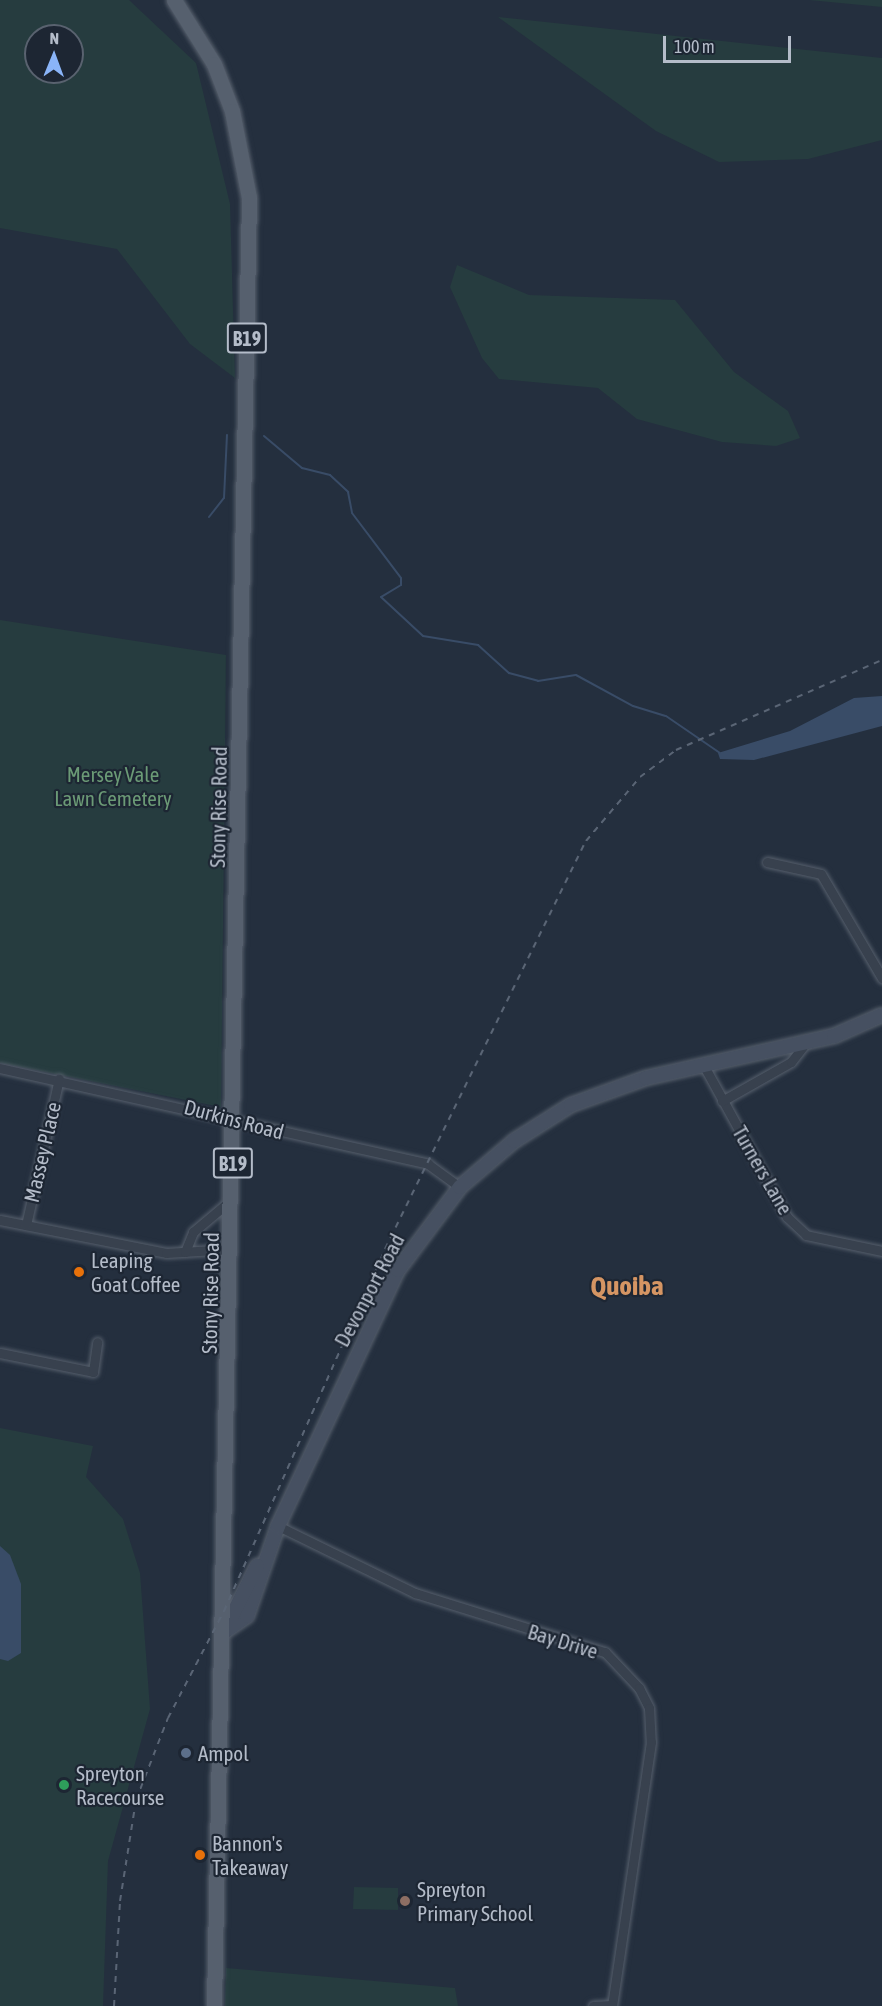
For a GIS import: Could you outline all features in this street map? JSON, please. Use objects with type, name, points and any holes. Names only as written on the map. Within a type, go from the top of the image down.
[{"type":"main road","name":"Stony Rise Road","points":[[174,0],[214,64],[232,111],[249,198],[224,1632]]},
{"type":"main road","name":"Devonport Road","points":[[224,1632],[247,1616],[275,1532],[399,1270],[460,1187],[514,1141],[571,1105],[646,1077],[806,1043],[882,1015]]},
{"type":"main road","name":"B19","points":[[214,2006],[224,1632]]},
{"type":"street","points":[[767,862],[821,874],[882,978]]},
{"type":"street","name":"Devonport Road","points":[[722,1101],[791,1062],[806,1043]]},
{"type":"street","name":"Turners Lane","points":[[704,1066],[783,1212],[806,1235],[882,1251]]},
{"type":"street","name":"Durkins Road","points":[[0,1068],[59,1079],[232,1121],[428,1164],[460,1187]]},
{"type":"street","name":"Massey Place","points":[[26,1225],[59,1079]]},
{"type":"street","points":[[185,1252],[193,1232],[233,1198]]},
{"type":"street","points":[[0,1220],[144,1250],[185,1252],[231,1249]]},
{"type":"street","points":[[0,1353],[93,1372],[97,1342]]},
{"type":"street","name":"Bay Drive","points":[[275,1532],[415,1593],[605,1652],[639,1688],[650,1708],[651,1742],[612,2005]]},
{"type":"street","points":[[593,2006],[612,2005]]},
{"type":"green space","points":[[0,0],[129,0],[196,63],[230,204],[235,378],[190,344],[117,249],[0,228]]},
{"type":"green space","points":[[809,0],[882,0],[882,7]]},
{"type":"green space","points":[[498,17],[882,58],[882,140],[808,159],[719,162],[656,131]]},
{"type":"green space","points":[[457,265],[529,295],[675,300],[734,372],[788,411],[800,438],[776,446],[722,442],[637,419],[598,388],[499,379],[482,358],[450,287]]},
{"type":"green space","name":"Mersey Vale Lawn Cemetery","points":[[0,620],[226,655],[221,1107],[0,1063]]},
{"type":"green space","name":"Spreyton Racecourse","points":[[0,1428],[93,1446],[86,1477],[123,1519],[140,1573],[150,1709],[108,1861],[103,2006],[0,2006]]},
{"type":"green space","points":[[354,1887],[398,1888],[398,1910],[353,1909]]},
{"type":"green space","points":[[226,1968],[455,1988],[458,2006],[225,2006]]},
{"type":"water","points":[[882,696],[882,726],[754,760],[720,759],[718,753],[790,731],[854,698]]},
{"type":"water","points":[[0,1546],[10,1555],[21,1584],[21,1653],[8,1661],[0,1659]]},
{"type":"waterway","points":[[209,517],[224,498],[227,435]]},
{"type":"waterway","points":[[264,436],[302,468],[330,475],[348,492],[352,513],[401,578],[401,585],[381,597],[423,636],[478,645],[509,673],[538,681],[576,675],[633,706],[666,716],[720,753]]},
{"type":"railway","points":[[114,2006],[120,1901],[136,1800],[168,1718],[224,1611],[385,1249],[586,841],[640,777],[676,750],[882,660]]},
{"type":"place","name":"Leaping Goat Coffee","points":[[79,1272]]},
{"type":"place","name":"Ampol","points":[[186,1753]]},
{"type":"place","name":"Spreyton Racecourse","points":[[64,1785]]},
{"type":"place","name":"Bannon's Takeaway","points":[[200,1855]]},
{"type":"place","name":"Spreyton Primary School","points":[[405,1901]]},
{"type":"district","name":"Quoiba","points":[[627,1286]]}]
